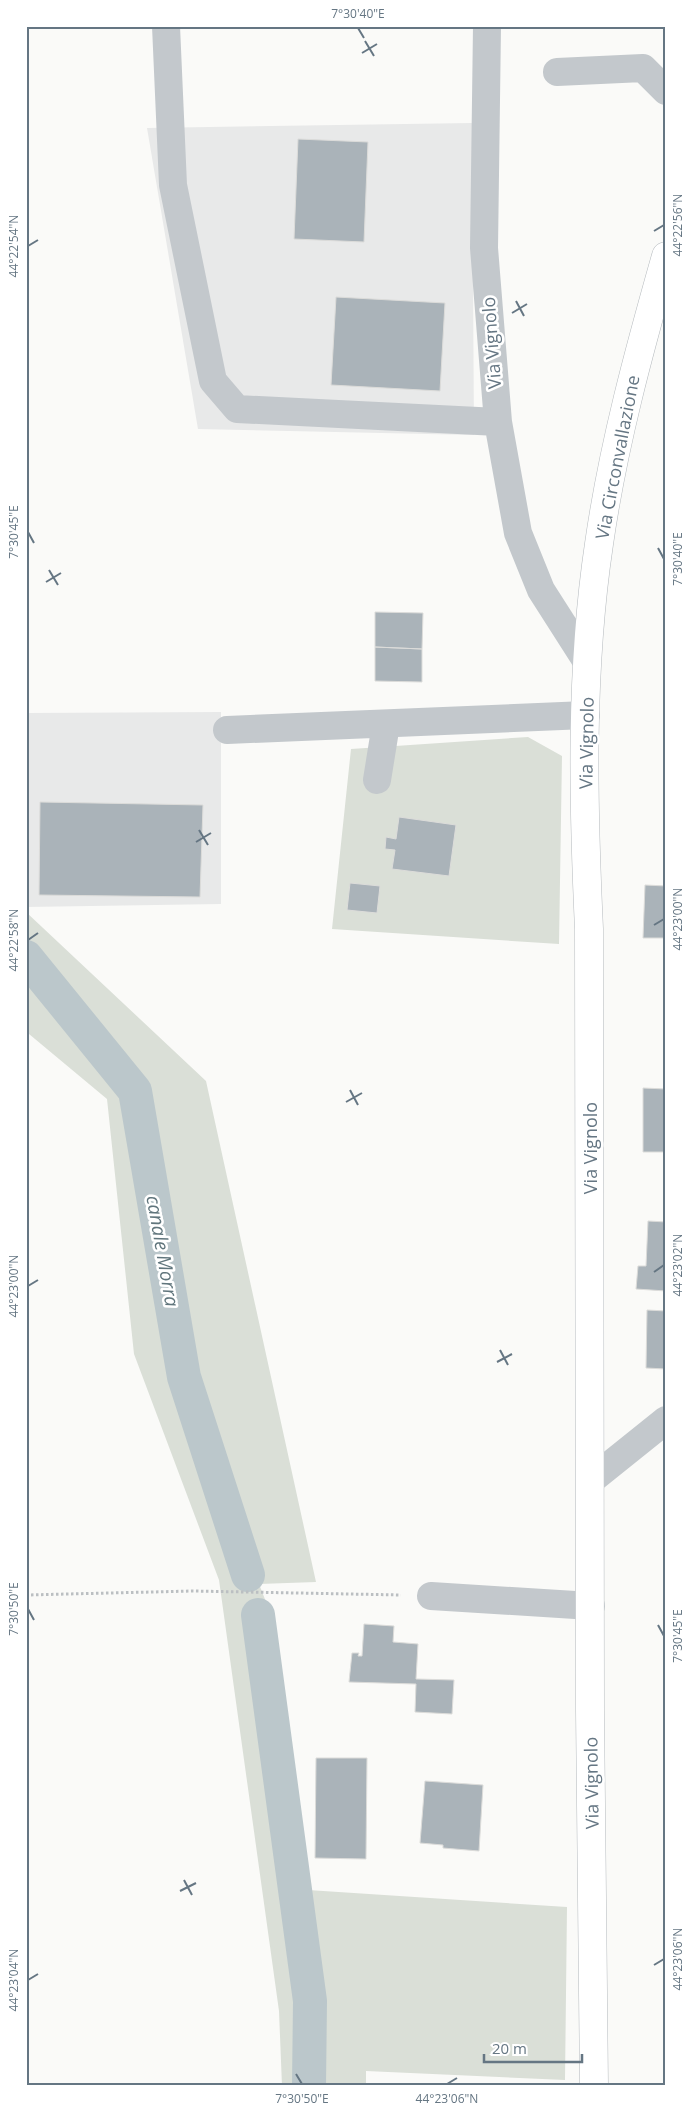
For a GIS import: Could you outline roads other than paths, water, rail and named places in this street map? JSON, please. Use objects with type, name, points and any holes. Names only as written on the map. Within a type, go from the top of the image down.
[{"type":"main road","name":"Via Circonvallazione","points":[[587,662],[599,545],[610,476],[635,366],[666,256]]},
{"type":"main road","name":"Via Vignolo","points":[[587,662],[585,835],[589,929],[590,1710],[594,2086]]},
{"type":"street","points":[[166,26],[173,185],[213,382],[237,409],[498,422]]},
{"type":"street","name":"Via Vignolo","points":[[487,26],[484,248],[498,422],[518,533],[541,590],[587,662]]},
{"type":"street","points":[[556,72],[643,68],[666,91]]},
{"type":"street","points":[[227,730],[586,715]]},
{"type":"street","points":[[377,780],[386,724]]},
{"type":"street","points":[[590,1481],[666,1420]]},
{"type":"street","points":[[432,1596],[591,1606]]},
{"type":"waterway","name":"canale Morra","points":[[26,957],[135,1091],[184,1377],[248,1575]]},
{"type":"waterway","points":[[258,1615],[310,2001],[309,2086]]}]
